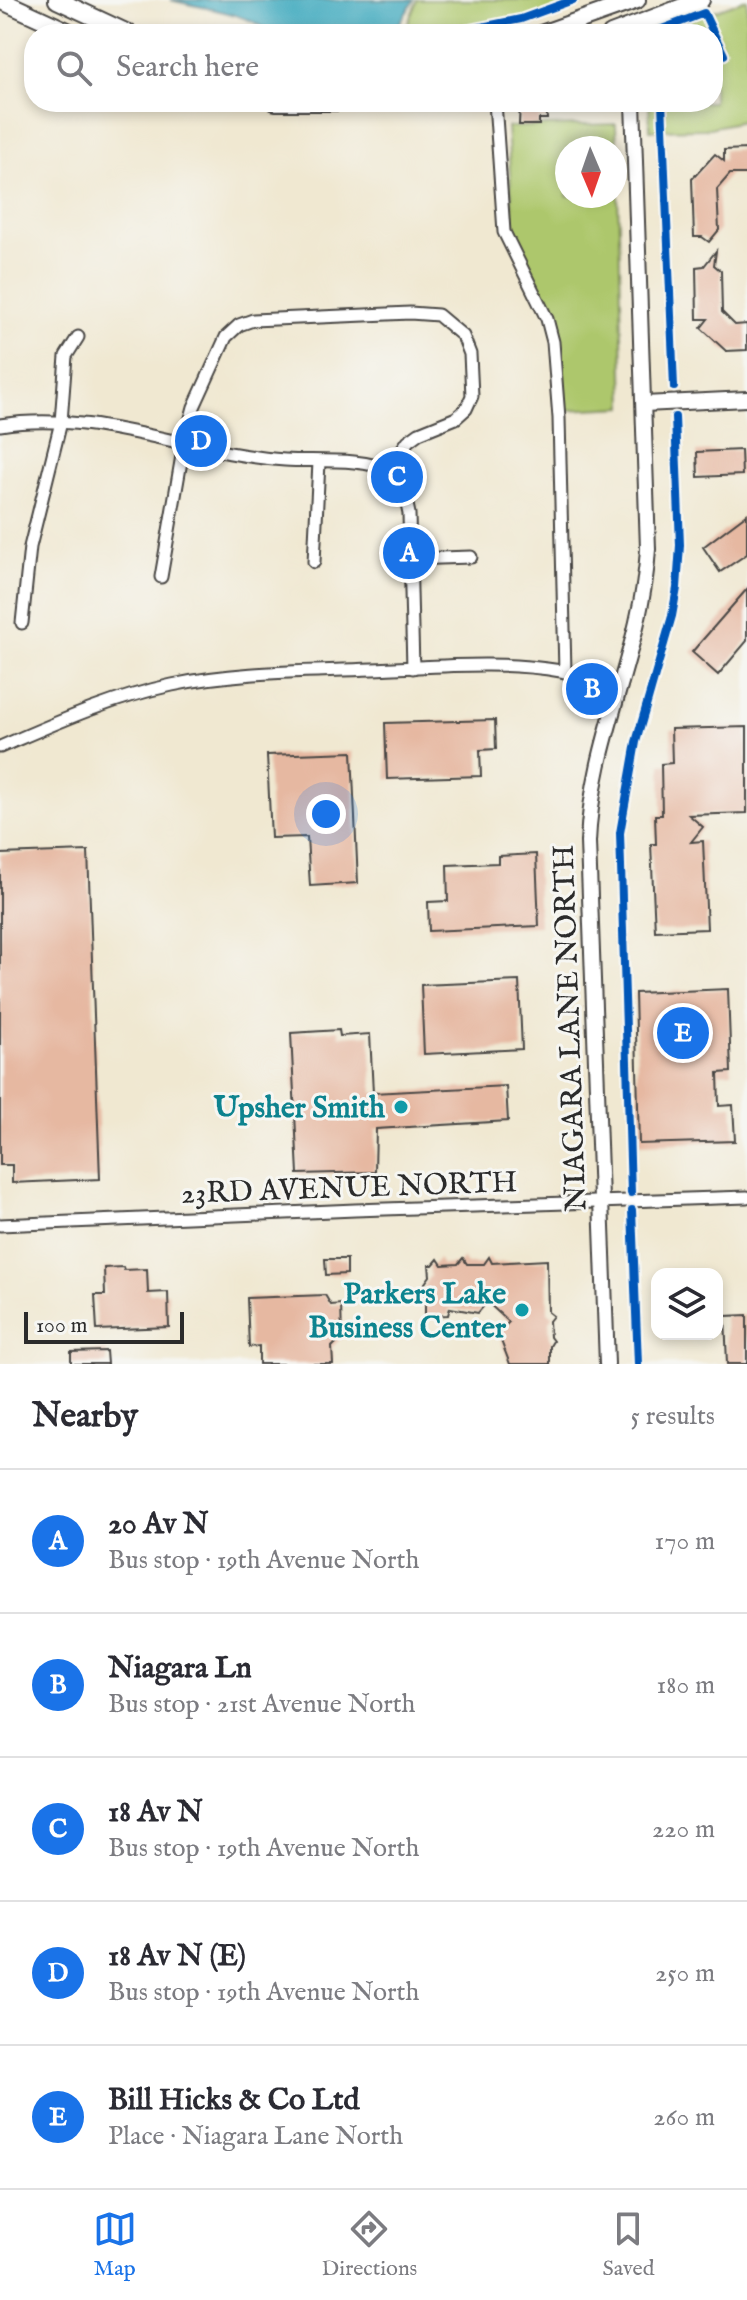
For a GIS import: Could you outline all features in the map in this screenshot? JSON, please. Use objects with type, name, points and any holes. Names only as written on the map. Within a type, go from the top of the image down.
[{"type":"main road","points":[[0,0],[52,24]]},
{"type":"main road","points":[[57,0],[109,24]]},
{"type":"main road","points":[[644,24],[701,0]]},
{"type":"main road","points":[[569,24],[629,3]]},
{"type":"street","points":[[628,24],[629,3]]},
{"type":"street","points":[[496,112],[504,232],[547,319],[553,342],[559,418],[565,672]]},
{"type":"street","points":[[633,112],[644,404],[747,399]]},
{"type":"street","points":[[161,577],[184,444],[194,407],[226,337],[239,325],[253,320],[410,313],[438,315],[463,336],[470,354],[472,396],[466,409],[456,418],[419,433],[408,441],[387,471]]},
{"type":"street","points":[[22,623],[30,547],[61,422],[66,356],[78,337]]},
{"type":"street","name":"NIAGARA LANE NORTH","points":[[607,1364],[588,842],[597,764],[640,621],[647,577],[649,524],[644,404]]},
{"type":"street","points":[[0,425],[61,422],[232,455],[356,463],[387,471],[400,484],[406,497],[413,668]]},
{"type":"street","points":[[314,562],[319,462]]},
{"type":"street","points":[[410,559],[471,557]]},
{"type":"street","points":[[0,747],[89,709],[173,685],[241,676],[516,667],[565,672],[598,682],[617,694]]},
{"type":"street","name":"23RD AVENUE NORTH","points":[[0,1225],[747,1197]]},
{"type":"green space","points":[[417,0],[593,0],[526,24],[408,24]]},
{"type":"green space","points":[[747,0],[747,120],[705,129],[650,130],[649,112],[723,112],[723,24],[678,24]]},
{"type":"green space","points":[[616,124],[616,136],[555,136],[555,208],[618,208],[624,407],[566,410],[560,335],[514,234],[507,127]]},
{"type":"water","points":[[171,0],[414,0],[397,24],[256,24],[224,12]]},
{"type":"building","points":[[520,112],[547,112],[547,119],[539,119],[539,125],[519,125]]},
{"type":"building","points":[[747,149],[747,174],[730,174],[717,189],[719,230],[709,242],[702,237],[694,237],[692,179],[715,154],[724,161],[724,150]]},
{"type":"building","points":[[716,251],[714,265],[721,271],[722,312],[735,325],[747,324],[747,350],[726,351],[701,328],[708,319],[697,319],[696,267],[704,266]]},
{"type":"building","points":[[741,450],[742,475],[698,477],[697,452]]},
{"type":"building","points":[[747,514],[747,554],[720,572],[703,547]]},
{"type":"building","points":[[747,589],[747,641],[718,675],[692,652]]},
{"type":"building","points":[[495,720],[496,749],[480,750],[481,776],[387,779],[385,723]]},
{"type":"building","points":[[747,727],[747,813],[689,815],[703,827],[691,842],[703,841],[707,929],[655,931],[651,844],[656,844],[655,815],[662,815],[661,764],[672,763],[671,729]]},
{"type":"building","points":[[352,752],[358,883],[310,886],[307,837],[271,838],[267,755]]},
{"type":"building","points":[[88,851],[100,1179],[12,1183],[12,1165],[0,1165],[0,854]]},
{"type":"building","points":[[536,854],[539,926],[429,931],[428,902],[448,901],[447,865],[498,863],[498,856]]},
{"type":"building","points":[[519,981],[522,1049],[424,1054],[421,985]]},
{"type":"building","points":[[728,989],[731,1072],[718,1073],[719,1106],[733,1105],[735,1141],[639,1144],[635,993]]},
{"type":"building","name":"Upsher Smith","points":[[339,1030],[340,1036],[370,1034],[373,1093],[506,1086],[508,1121],[376,1129],[375,1172],[298,1174],[291,1033]]},
{"type":"building","name":"Parkers Lake Business Center","points":[[489,1257],[492,1263],[547,1260],[548,1312],[553,1316],[549,1321],[553,1341],[550,1364],[510,1364],[498,1333],[509,1322],[487,1302],[478,1313],[450,1308],[448,1315],[425,1316],[425,1283],[430,1276],[429,1265],[438,1259],[442,1265],[458,1264],[463,1258],[467,1264],[484,1264]]},
{"type":"building","points":[[325,1259],[347,1259],[347,1274],[326,1275]]},
{"type":"building","points":[[123,1267],[124,1270],[147,1269],[148,1293],[168,1292],[169,1327],[97,1330],[95,1295],[105,1295],[104,1268]]},
{"type":"building","points":[[325,1295],[331,1305],[341,1304],[342,1337],[332,1347],[333,1364],[259,1364],[259,1346],[249,1347],[247,1298]]},
{"type":"building","points":[[747,1315],[747,1364],[727,1364],[725,1316]]},
{"type":"building","points":[[106,1351],[107,1364],[71,1364],[71,1352]]},
{"type":"cycle path","points":[[496,24],[521,19],[573,0]]},
{"type":"cycle path","points":[[675,24],[704,13],[709,24]]},
{"type":"cycle path","points":[[662,112],[674,387]]},
{"type":"cycle path","points":[[631,1193],[620,833],[636,742],[677,588],[680,545],[675,417]]},
{"type":"cycle path","points":[[632,1210],[638,1364]]},
{"type":"place","name":"18 Av N (E)","points":[[201,441]]},
{"type":"place","name":"18 Av N","points":[[397,477]]},
{"type":"place","name":"20 Av N","points":[[409,553]]},
{"type":"place","name":"Niagara Ln","points":[[592,689]]},
{"type":"place","name":"Bill Hicks & Co Ltd","points":[[683,1033]]},
{"type":"place","name":"Upsher Smith","points":[[401,1107]]},
{"type":"place","name":"Parkers Lake Business Center","points":[[522,1310]]}]
